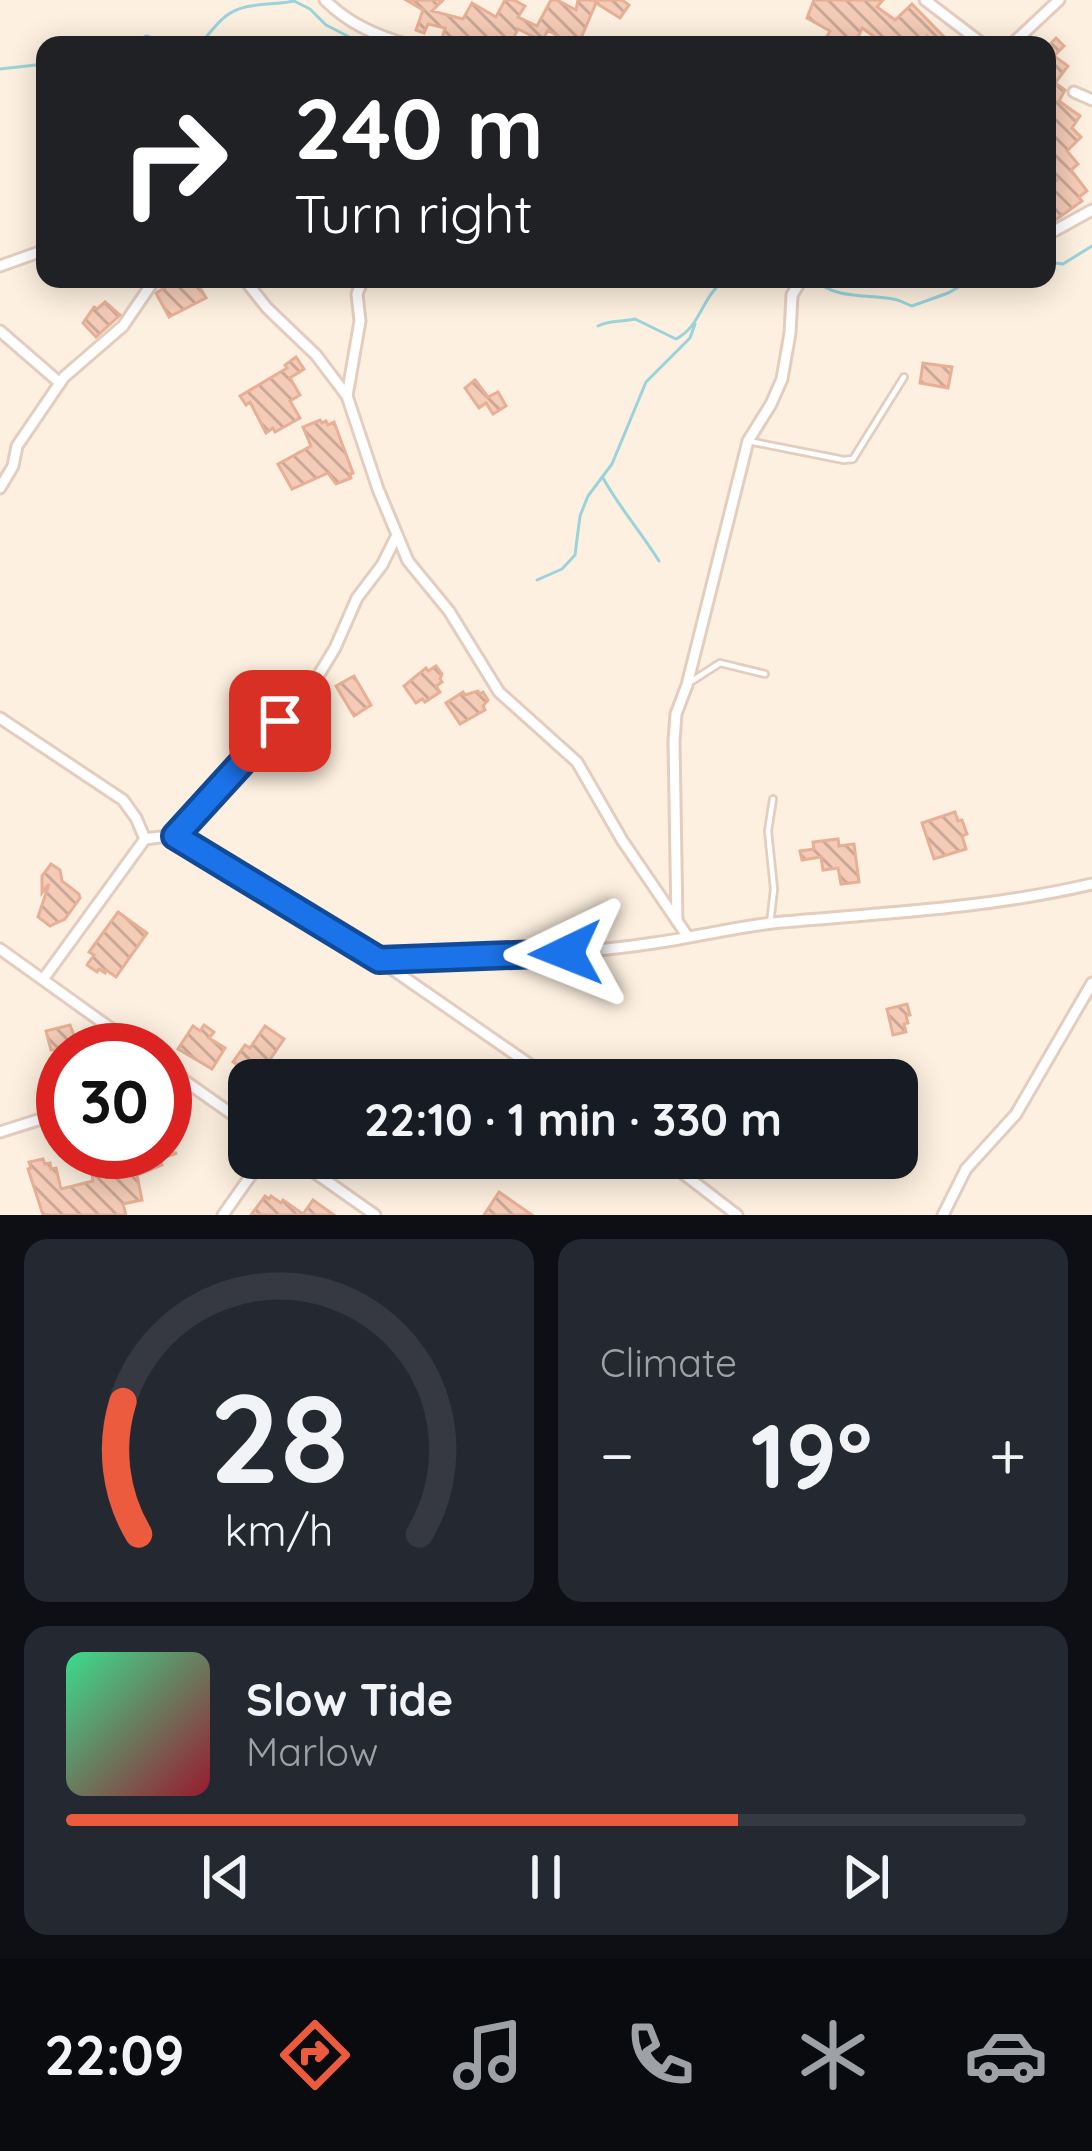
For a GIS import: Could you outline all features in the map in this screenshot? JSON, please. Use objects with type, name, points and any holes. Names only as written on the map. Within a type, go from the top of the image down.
[{"type":"street","points":[[325,0],[362,28],[384,36]]},
{"type":"street","points":[[925,0],[972,36]]},
{"type":"street","points":[[1021,36],[1060,0]]},
{"type":"street","points":[[1074,92],[1092,100]]},
{"type":"street","points":[[1056,230],[1092,210]]},
{"type":"street","points":[[0,266],[36,253]]},
{"type":"street","points":[[0,488],[13,466],[17,446],[60,383],[123,326],[149,288]]},
{"type":"street","points":[[251,288],[324,364],[347,396],[408,561],[459,626],[499,692],[577,762],[622,840],[688,937]]},
{"type":"street","points":[[347,396],[360,321],[359,288]]},
{"type":"street","points":[[677,921],[676,714],[748,441],[782,380],[796,288]]},
{"type":"street","points":[[0,331],[60,383]]},
{"type":"street","points":[[175,836],[315,681],[357,598],[397,536]]},
{"type":"street","points":[[0,718],[123,800],[145,839]]},
{"type":"street","points":[[44,978],[145,839],[175,836],[379,960],[522,1059]]},
{"type":"street","points":[[379,960],[566,953],[770,924],[910,913],[1092,884]]},
{"type":"street","points":[[0,949],[105,1023]]},
{"type":"street","points":[[943,1215],[966,1169],[1016,1114],[1092,983]]},
{"type":"street","points":[[192,1086],[228,1111]]},
{"type":"street","points":[[0,1132],[36,1121]]},
{"type":"street","points":[[223,1215],[248,1179]]},
{"type":"street","points":[[324,1179],[375,1215]]},
{"type":"street","points":[[690,1179],[737,1215]]},
{"type":"lane","points":[[748,441],[853,459],[904,377]]},
{"type":"lane","points":[[687,685],[720,663],[765,674]]},
{"type":"lane","points":[[770,924],[774,889],[768,832],[773,799]]},
{"type":"building","points":[[406,0],[443,0],[432,11],[463,19],[472,3],[496,17],[505,0],[514,0],[525,6],[518,17],[537,26],[551,0],[576,10],[578,0],[622,0],[629,5],[620,18],[596,3],[582,36],[558,36],[548,30],[545,36],[532,36],[518,29],[514,36],[443,36],[445,28],[428,24],[424,33],[416,30],[423,10]]},
{"type":"building","points":[[814,0],[883,0],[877,7],[895,20],[912,4],[943,36],[873,36],[862,28],[859,36],[827,36],[830,31],[807,18]]},
{"type":"building","points":[[1056,57],[1068,66],[1056,82]]},
{"type":"building","points":[[1056,84],[1065,90],[1059,101],[1080,116],[1072,128],[1081,137],[1067,151],[1078,164],[1071,170],[1087,191],[1079,197],[1082,201],[1056,220]]},
{"type":"building","points":[[164,288],[200,288],[206,298],[169,317],[156,293]]},
{"type":"building","points":[[105,302],[120,315],[96,337],[83,323],[94,307]]},
{"type":"building","points":[[296,357],[304,369],[290,378],[300,395],[290,401],[300,418],[266,433],[250,402],[246,405],[240,396],[287,368]]},
{"type":"building","points":[[923,363],[952,367],[948,388],[920,383]]},
{"type":"building","points":[[475,380],[488,397],[498,392],[506,406],[493,414],[486,403],[479,408],[465,388]]},
{"type":"building","points":[[320,420],[328,425],[334,422],[351,478],[336,484],[328,473],[292,489],[278,464],[311,446],[303,427]]},
{"type":"building","points":[[436,666],[442,674],[436,686],[440,692],[416,703],[404,686],[426,668]]},
{"type":"building","points":[[354,676],[371,705],[354,716],[336,686]]},
{"type":"building","points":[[478,691],[488,700],[485,710],[460,724],[446,703],[463,692]]},
{"type":"building","points":[[955,812],[967,834],[962,836],[966,849],[934,859],[922,823]]},
{"type":"building","points":[[838,839],[839,846],[854,844],[859,882],[841,884],[838,868],[823,870],[821,857],[802,860],[800,851],[814,849],[813,842]]},
{"type":"building","points":[[51,864],[80,898],[65,919],[50,926],[38,917],[49,884],[42,893],[42,876]]},
{"type":"building","points":[[118,912],[147,933],[116,977],[87,965],[94,955],[89,952]]},
{"type":"building","points":[[907,1004],[906,1032],[893,1035],[887,1009]]},
{"type":"building","points":[[204,1025],[214,1032],[209,1038],[225,1048],[212,1069],[192,1057],[192,1028],[200,1031]]},
{"type":"building","points":[[265,1026],[284,1039],[270,1059],[235,1059],[245,1045],[250,1048]]},
{"type":"building","points":[[36,1160],[36,1179],[59,1179],[61,1189],[93,1181],[138,1179],[142,1200],[123,1204],[126,1215],[43,1215],[29,1162]]},
{"type":"building","points":[[499,1192],[532,1215],[484,1215]]},
{"type":"building","points":[[265,1196],[283,1200],[303,1214],[313,1200],[334,1215],[251,1215]]},
{"type":"waterway","points":[[206,36],[234,11],[294,1],[347,36]]},
{"type":"waterway","points":[[0,69],[36,65]]},
{"type":"waterway","points":[[1056,263],[1063,264],[1092,246]]},
{"type":"waterway","points":[[598,326],[635,319],[676,339],[691,327],[717,288]]},
{"type":"waterway","points":[[828,288],[912,306],[957,288]]},
{"type":"waterway","points":[[537,580],[562,569],[575,555],[588,496],[612,464],[646,382],[690,338],[695,324]]},
{"type":"waterway","points":[[603,478],[659,561]]},
{"type":"route","points":[[280,721],[175,836],[379,960],[566,953]]}]
